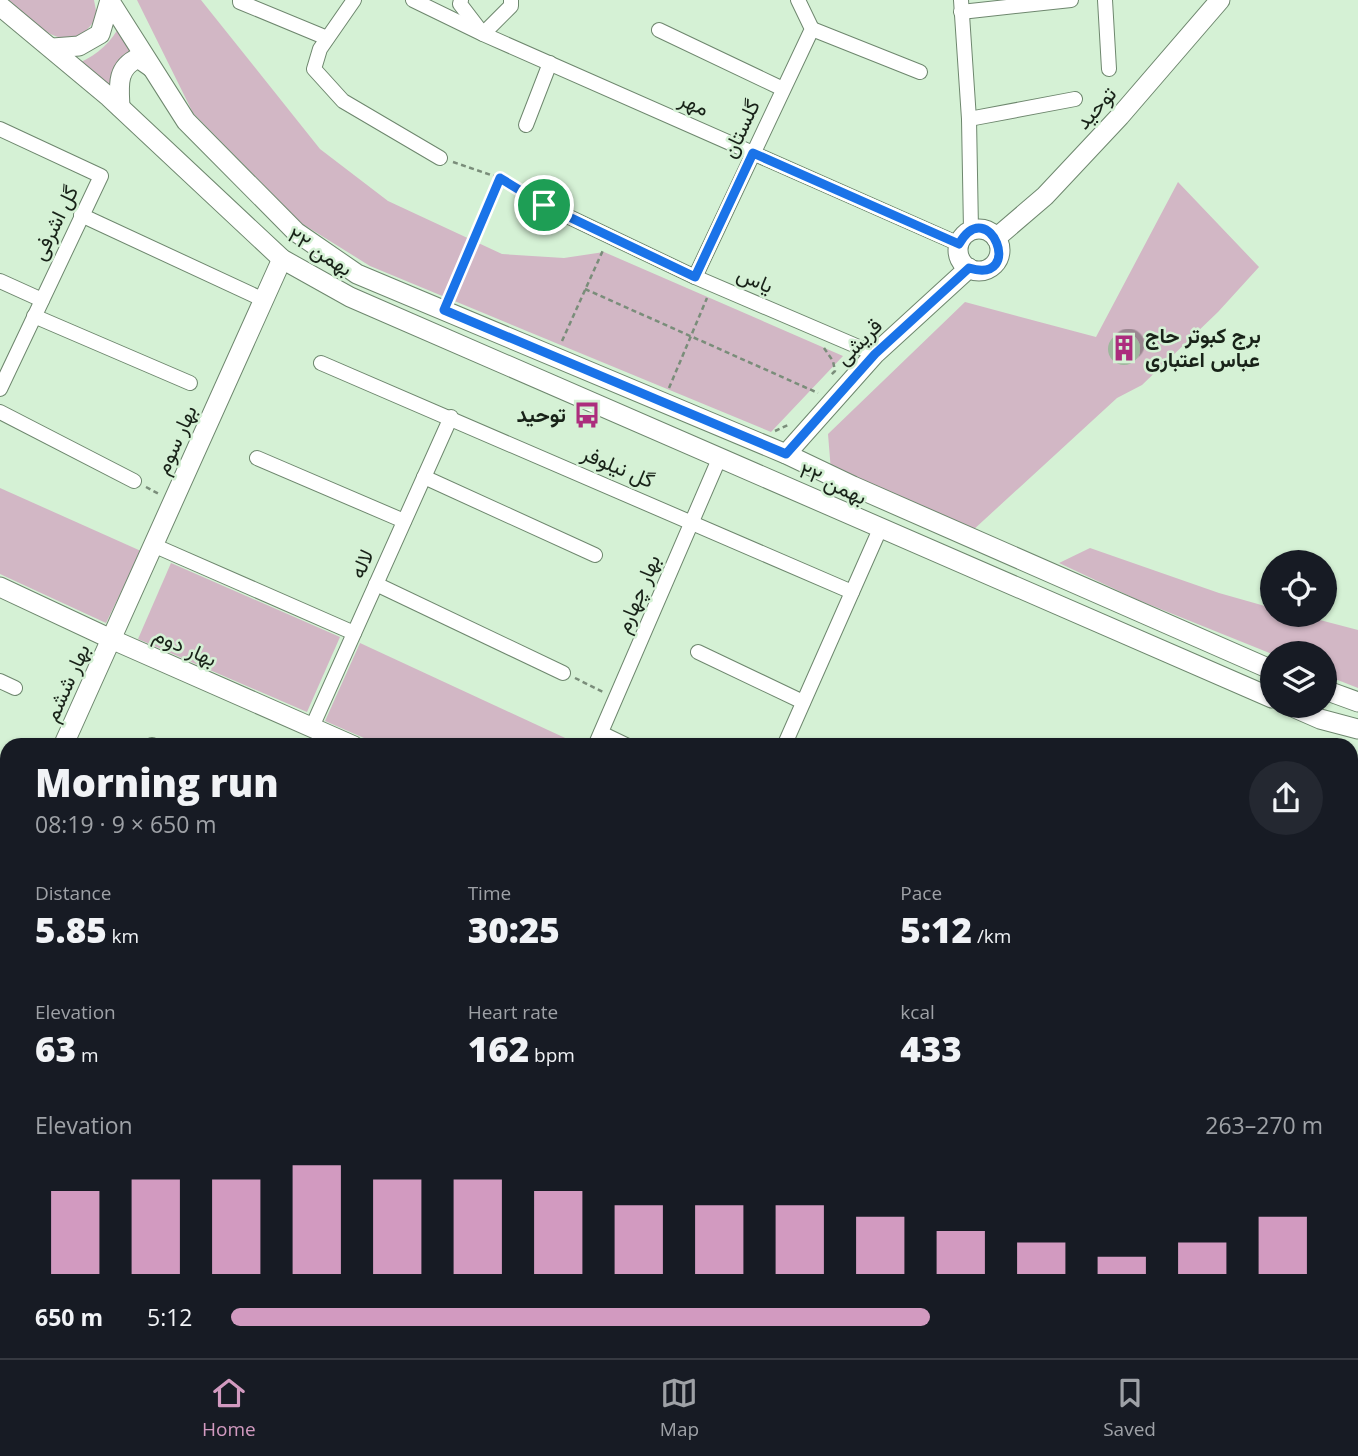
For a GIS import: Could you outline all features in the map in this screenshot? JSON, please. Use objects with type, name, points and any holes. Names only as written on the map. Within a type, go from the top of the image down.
[{"type":"main road","name":"توحید","points":[[996,238],[1045,196],[1120,116],[1220,0]]},
{"type":"main road","points":[[53,48],[79,46],[100,34],[110,1]]},
{"type":"main road","name":"۲۲ بهمن","points":[[110,1],[186,121],[296,232],[357,274],[786,454],[1260,665]]},
{"type":"main road","name":"۲۲ بهمن","points":[[0,6],[120,107],[282,259],[350,297],[1260,693]]},
{"type":"main road","points":[[120,107],[118,83],[122,71],[138,58],[151,67]]},
{"type":"main road","points":[[980,229],[989,231],[996,238],[1000,246],[995,264],[978,270],[969,268],[962,262],[958,253],[965,237],[980,229]]},
{"type":"main road","name":"بهار سوم","points":[[111,639],[282,259]]},
{"type":"main road","name":"قریشی","points":[[786,454],[825,393],[875,354],[969,268]]},
{"type":"main road","name":"بهار دوم","points":[[0,587],[336,738]]},
{"type":"main road","name":"بهار ششم","points":[[67,738],[111,639]]},
{"type":"main road","points":[[1336,723],[1352,700]]},
{"type":"main road","points":[[1323,718],[1358,729]]},
{"type":"street","points":[[240,0],[327,38]]},
{"type":"street","points":[[354,0],[320,49],[313,69],[343,101],[440,158]]},
{"type":"street","name":"مهر","points":[[413,0],[483,34],[753,153],[965,237]]},
{"type":"street","points":[[461,0],[460,4],[483,34],[511,6],[511,0]]},
{"type":"street","points":[[798,0],[812,29],[920,72]]},
{"type":"street","points":[[965,237],[969,119],[961,6],[1071,0]]},
{"type":"street","points":[[1105,0],[1109,69]]},
{"type":"street","name":"گلستان","points":[[695,277],[812,29]]},
{"type":"street","points":[[659,30],[783,89]]},
{"type":"street","points":[[526,125],[550,63]]},
{"type":"street","points":[[969,119],[1075,99]]},
{"type":"street","name":"گل اشرفی","points":[[0,129],[101,176],[0,389]]},
{"type":"street","name":"یاس","points":[[544,205],[712,285],[875,354]]},
{"type":"street","points":[[81,215],[264,300]]},
{"type":"street","points":[[0,281],[41,300]]},
{"type":"street","points":[[34,316],[190,383]]},
{"type":"street","name":"گل نیلوفر","points":[[321,363],[852,592]]},
{"type":"street","points":[[0,412],[134,481]]},
{"type":"street","name":"لاله","points":[[312,727],[450,417]]},
{"type":"street","points":[[257,458],[404,521]]},
{"type":"street","name":"بهار چهارم","points":[[598,738],[719,459]]},
{"type":"street","points":[[424,477],[595,555]]},
{"type":"street","points":[[787,738],[880,529]]},
{"type":"street","points":[[153,545],[354,632]]},
{"type":"street","points":[[376,584],[563,673]]},
{"type":"street","points":[[698,652],[803,702]]},
{"type":"street","points":[[0,681],[15,688]]},
{"type":"path","points":[[440,158],[500,178],[544,205]]},
{"type":"path","points":[[444,310],[500,178]]},
{"type":"path","points":[[555,357],[609,236]]},
{"type":"path","points":[[663,402],[693,337],[712,285]]},
{"type":"path","points":[[585,289],[825,393]]},
{"type":"path","points":[[823,347],[833,360],[835,371],[829,378]]},
{"type":"path","points":[[771,432],[792,424]]},
{"type":"path","points":[[134,481],[173,501]]},
{"type":"path","points":[[563,673],[616,698]]},
{"type":"shaded area","points":[[9,0],[94,0],[97,16],[87,30],[76,37],[64,38],[41,28]]},
{"type":"shaded area","points":[[137,0],[201,0],[320,149],[388,201],[502,254],[564,258],[604,252],[843,356],[771,432],[370,266],[301,223],[193,113]]},
{"type":"shaded area","points":[[121,23],[138,54],[116,69],[107,91],[79,63],[104,47]]},
{"type":"shaded area","points":[[1178,182],[1259,267],[1218,312],[1142,385],[1117,398],[972,531],[831,471],[828,434],[965,302],[1096,337]]},
{"type":"shaded area","points":[[0,488],[141,551],[106,623],[0,574]]},
{"type":"shaded area","points":[[1090,548],[1260,605],[1260,627],[1337,627],[1337,624],[1358,630],[1358,688],[1337,680],[1337,641],[1260,641],[1260,649],[1138,600],[1059,563]]},
{"type":"shaded area","points":[[171,563],[340,637],[307,712],[138,639]]},
{"type":"shaded area","points":[[360,643],[565,738],[364,738],[325,721]]},
{"type":"building","name":"برج کبوتر حاج عباس اعتباری","points":[[1124,333],[1135,338],[1140,349],[1135,360],[1124,365],[1113,360],[1108,349],[1113,338]]},
{"type":"place","name":"برج کبوتر حاج عباس اعتباری","points":[[1124,348]]},
{"type":"place","name":"توحید","points":[[587,415]]},
{"type":"route","points":[[753,153],[959,244],[971,230],[989,231],[1000,246],[999,256],[995,264],[987,269],[969,268],[875,354],[786,454],[444,310],[500,178],[544,205],[695,277],[753,153]]}]
